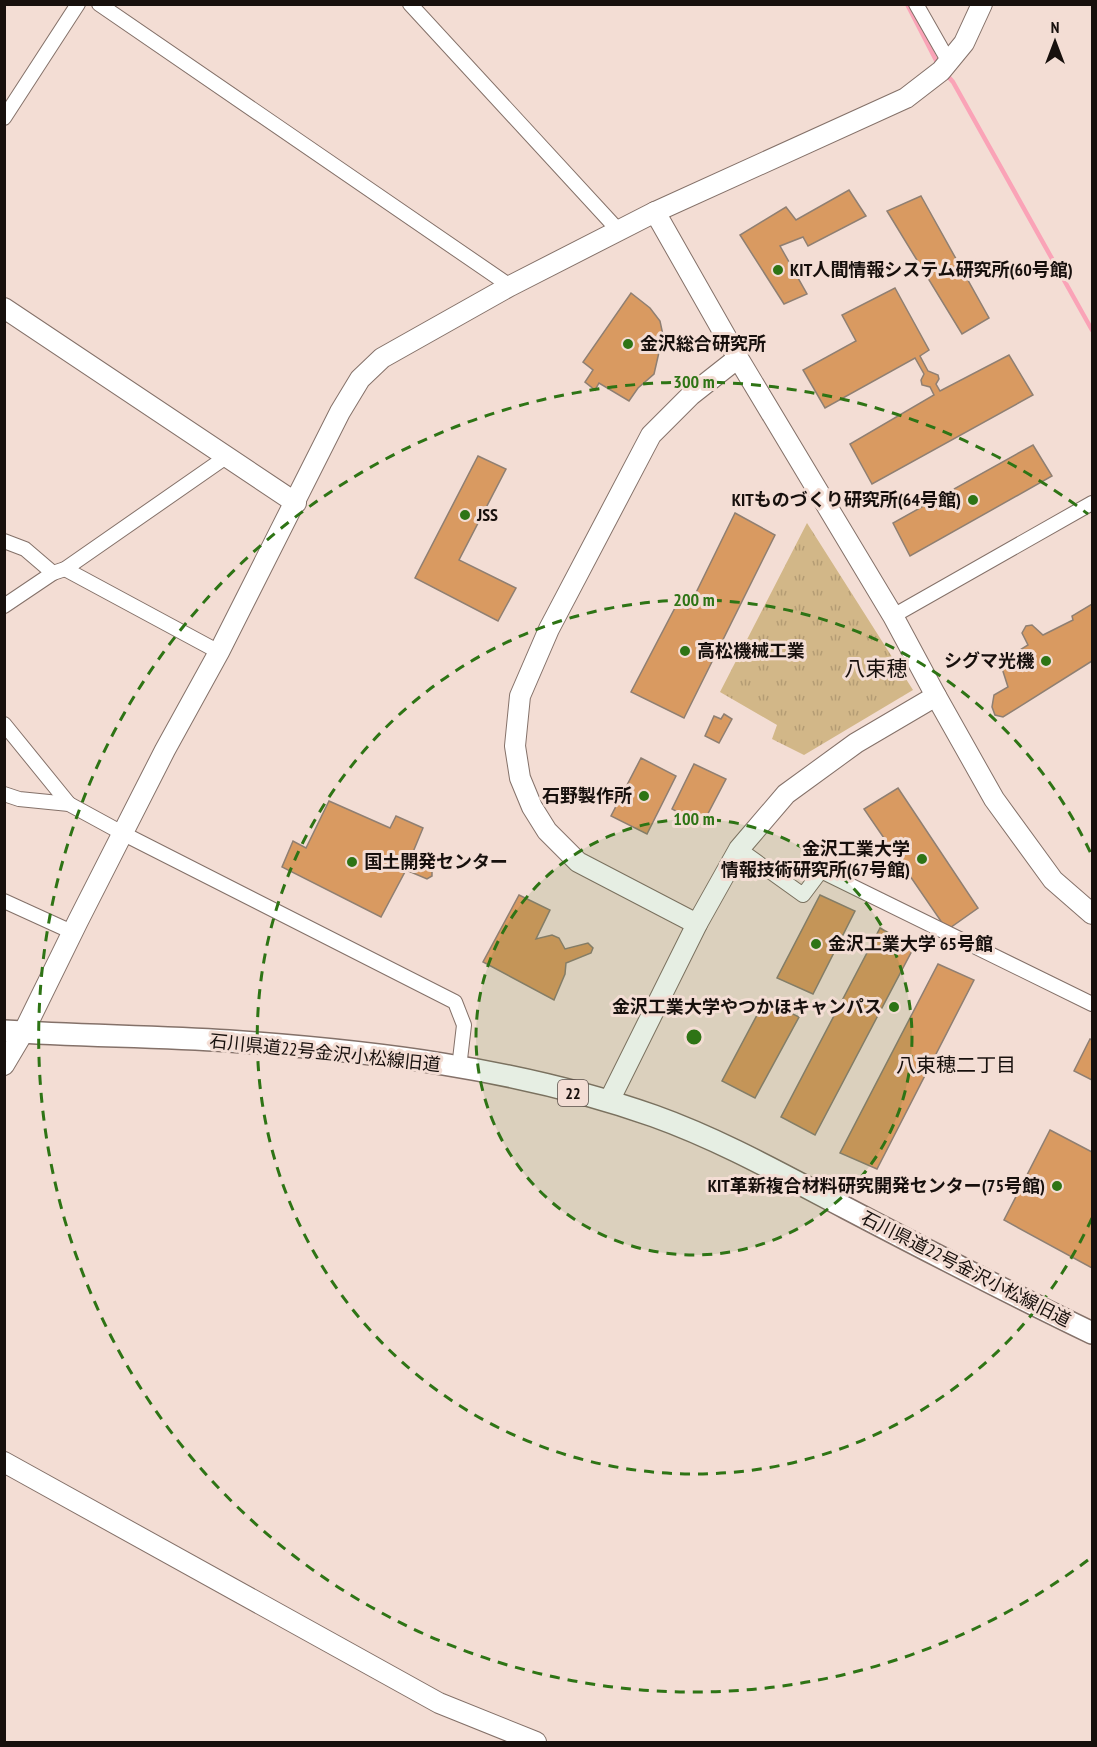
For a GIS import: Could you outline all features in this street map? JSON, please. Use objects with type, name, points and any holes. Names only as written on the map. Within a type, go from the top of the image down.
[{"type":"main road","name":"石川県道22号金沢小松線旧道","points":[[14,1032],[229,1041],[411,1059],[527,1081],[609,1101],[656,1117],[736,1150],[1092,1333]]},
{"type":"street","points":[[4,118],[78,4]]},
{"type":"street","points":[[99,4],[510,286]]},
{"type":"street","points":[[410,4],[619,231]]},
{"type":"street","points":[[916,4],[942,69]]},
{"type":"street","points":[[4,1065],[14,1032],[72,933],[165,750],[296,503],[340,412],[360,379],[382,358],[510,286],[655,212],[906,98],[942,69],[964,43],[982,4]]},
{"type":"street","points":[[655,212],[738,358],[893,616],[994,799],[1053,880],[1092,914]]},
{"type":"street","points":[[6,312],[296,503]]},
{"type":"street","points":[[697,924],[578,862],[548,831],[532,807],[520,778],[515,746],[520,696],[549,629],[651,435],[691,395],[738,358]]},
{"type":"street","points":[[4,606],[226,457]]},
{"type":"street","points":[[893,616],[1092,503]]},
{"type":"street","points":[[4,541],[25,549],[59,571],[219,652]]},
{"type":"street","points":[[609,1101],[697,924],[739,849],[786,794],[856,743],[936,696]]},
{"type":"street","points":[[4,724],[69,804],[455,1002],[464,1025],[459,1068]]},
{"type":"street","points":[[4,794],[19,799],[69,804]]},
{"type":"street","points":[[739,849],[804,895],[822,871],[1092,1004]]},
{"type":"street","points":[[4,901],[72,933]]},
{"type":"street","points":[[4,1462],[439,1703],[536,1743]]},
{"type":"green space","points":[[807,523],[913,690],[804,755],[772,739],[777,725],[720,692]]},
{"type":"building","name":"KIT人間情報システム研究所(60号館)","points":[[849,190],[866,216],[808,246],[803,237],[780,246],[807,294],[784,304],[740,235],[786,207],[796,220]]},
{"type":"building","points":[[921,196],[989,318],[962,334],[887,211]]},
{"type":"building","points":[[895,288],[929,350],[920,356],[928,371],[938,375],[939,379],[936,384],[940,391],[1009,355],[1033,395],[872,484],[850,444],[934,395],[930,387],[922,385],[921,380],[924,374],[915,358],[825,408],[803,370],[856,341],[842,315]]},
{"type":"building","name":"金沢総合研究所","points":[[631,293],[650,308],[660,321],[663,335],[654,374],[638,388],[629,401],[599,383],[595,390],[585,382],[593,370],[583,362]]},
{"type":"building","name":"KITものづくり研究所(64号館)","points":[[1033,445],[1052,476],[910,556],[893,523]]},
{"type":"building","name":"JSS","points":[[478,456],[506,469],[459,560],[516,588],[498,621],[415,578]]},
{"type":"building","name":"高松機械工業","points":[[735,513],[775,535],[684,718],[631,692],[677,604],[688,609]]},
{"type":"building","name":"シグマ光機","points":[[1092,604],[1092,661],[1003,717],[995,715],[992,707],[994,695],[1008,687],[1000,662],[1028,645],[1022,633],[1026,626],[1032,625],[1043,635],[1073,620],[1072,616]]},
{"type":"building","points":[[724,714],[732,719],[719,743],[705,736],[714,716],[721,719]]},
{"type":"building","name":"石野製作所","points":[[641,758],[676,776],[647,834],[611,816]]},
{"type":"building","points":[[694,764],[726,779],[702,825],[672,809]]},
{"type":"building","name":"金沢工業大学 情報技術研究所(67号館)","points":[[898,788],[978,908],[947,930],[864,809]]},
{"type":"building","name":"国土開発センター","points":[[329,801],[390,828],[396,816],[423,828],[411,857],[432,868],[432,876],[427,879],[406,870],[381,917],[282,867],[293,841],[306,848]]},
{"type":"building","name":"国土開発センター","points":[[519,895],[550,910],[536,939],[552,935],[559,938],[565,949],[588,943],[593,948],[591,953],[566,963],[565,974],[554,1000],[483,962]]},
{"type":"building","name":"金沢工業大学 65号館","points":[[820,895],[855,911],[813,994],[777,978]]},
{"type":"building","points":[[880,928],[914,947],[815,1135],[781,1117]]},
{"type":"building","points":[[938,964],[974,980],[877,1169],[840,1153]]},
{"type":"building","points":[[765,1000],[799,1017],[755,1098],[722,1081]]},
{"type":"building","points":[[1090,1039],[1092,1040],[1092,1080],[1074,1071]]},
{"type":"building","name":"KIT革新複合材料研究開発センター(75号館)","points":[[1050,1130],[1092,1152],[1092,1268],[1004,1220]]},
{"type":"waterway","points":[[907,4],[939,66]]},
{"type":"waterway","points":[[946,74],[953,82],[1092,330]]},
{"type":"place","name":"KIT人間情報システム研究所(60号館)","points":[[778,270]]},
{"type":"place","name":"金沢総合研究所","points":[[628,344]]},
{"type":"place","name":"KITものづくり研究所(64号館)","points":[[973,500]]},
{"type":"place","name":"JSS","points":[[465,515]]},
{"type":"place","name":"高松機械工業","points":[[685,651]]},
{"type":"place","name":"シグマ光機","points":[[1046,661]]},
{"type":"place","name":"石野製作所","points":[[644,796]]},
{"type":"place","name":"金沢工業大学 情報技術研究所(67号館)","points":[[922,859]]},
{"type":"place","name":"国土開発センター","points":[[352,862]]},
{"type":"place","name":"金沢工業大学 65号館","points":[[816,944]]},
{"type":"place","name":"金沢工業大学やつかほキャンパス","points":[[894,1007]]},
{"type":"place","name":"KIT革新複合材料研究開発センター(75号館)","points":[[1057,1186]]},
{"type":"district","name":"八束穂","points":[[876,669]]},
{"type":"district","name":"八束穂二丁目","points":[[956,1065]]}]
